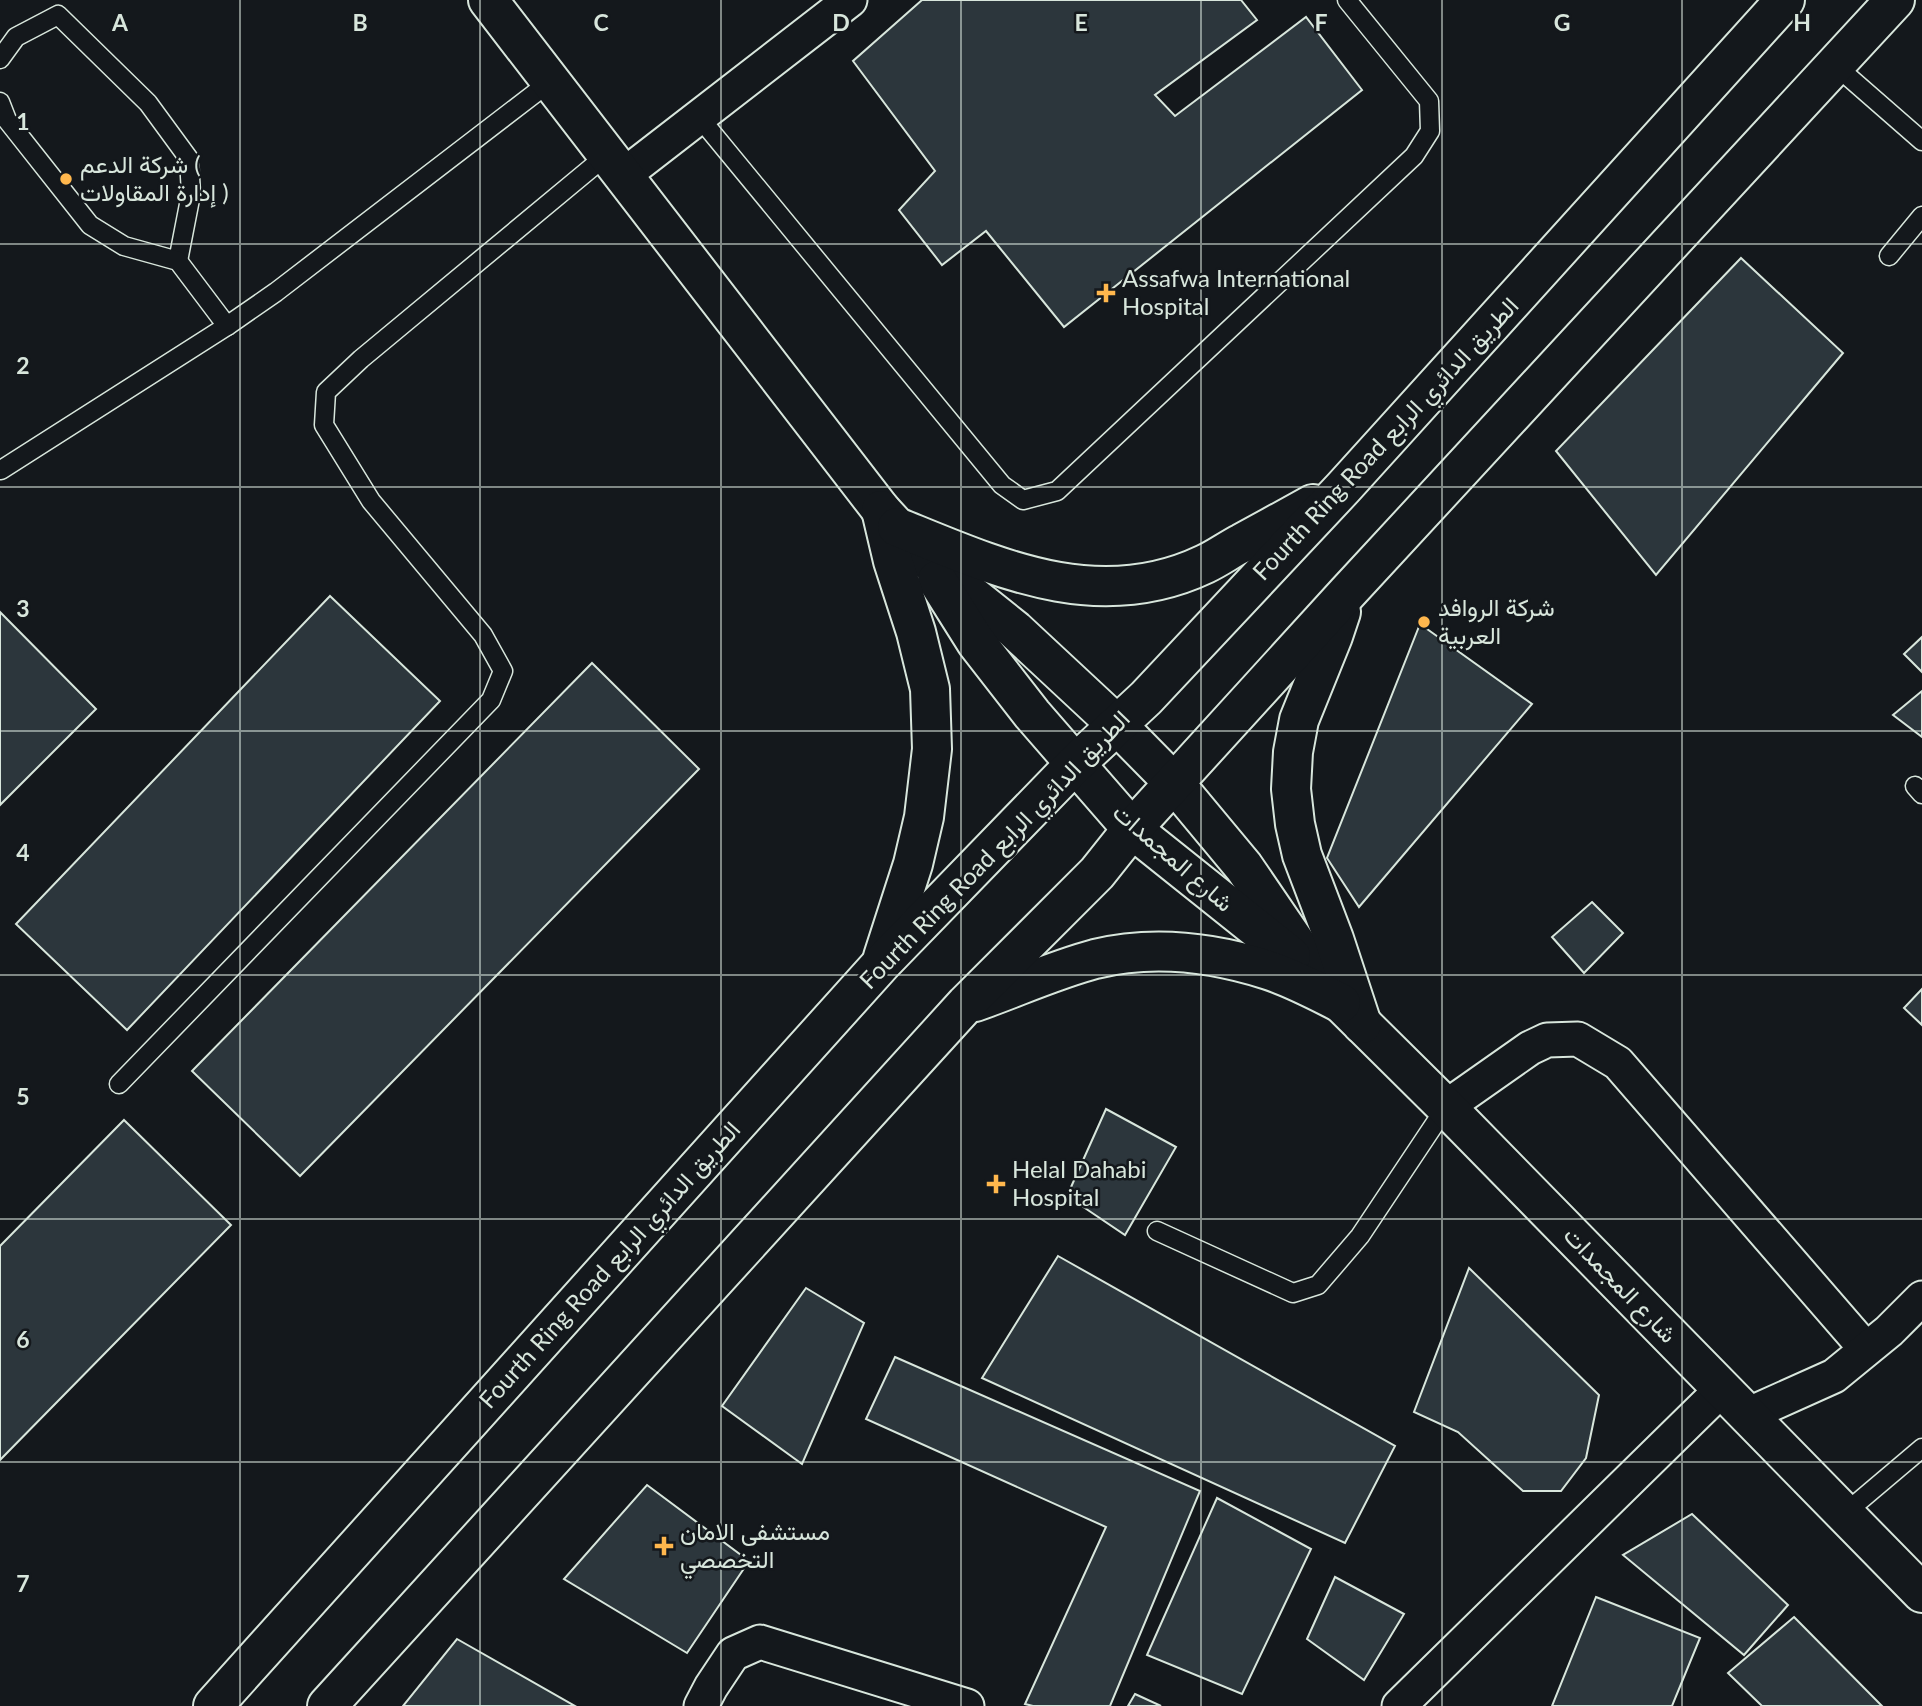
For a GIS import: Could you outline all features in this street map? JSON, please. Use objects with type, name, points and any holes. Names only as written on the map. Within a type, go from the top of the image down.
[{"type":"main road","points":[[488,0],[900,530],[983,562],[1032,577],[1095,587],[1129,587],[1170,578],[1205,564],[1342,488]]},
{"type":"main road","name":"Fourth Ring Road الطريق الدائري الرابع","points":[[213,1706],[881,964],[1074,765],[1146,698],[1342,488],[1785,0]]},
{"type":"main road","points":[[327,1706],[966,1004],[1097,873],[1132,830],[1348,593],[1895,0]]},
{"type":"main road","points":[[881,964],[919,841],[932,749],[930,689],[916,632],[893,561],[900,530]]},
{"type":"main road","name":"شارع المجمدات","points":[[900,530],[1015,630],[1175,784],[1244,867],[1340,1001]]},
{"type":"main road","name":"شارع المجمدات","points":[[900,530],[976,642],[1074,765],[1132,830],[1340,1001],[1922,1594]]},
{"type":"main road","points":[[966,1004],[1095,960],[1124,953],[1160,951],[1203,954],[1269,970],[1340,1001],[1334,939],[1302,855],[1295,824],[1292,789],[1293,752],[1299,720],[1348,593]]},
{"type":"street","points":[[616,164],[699,117],[850,0]]},
{"type":"street","points":[[1446,1107],[1530,1048],[1547,1040],[1578,1038],[1618,1063],[1866,1349]]},
{"type":"street","points":[[1399,1706],[1734,1402],[1834,1376],[1889,1332],[1922,1298]]},
{"type":"street","points":[[701,1706],[733,1654],[760,1642],[967,1706]]},
{"type":"lane","points":[[699,117],[1002,485],[1023,500],[1057,491],[1415,156],[1430,131],[1429,101],[1347,0]]},
{"type":"lane","points":[[0,59],[16,37],[58,15],[148,103],[189,159],[191,194],[178,261]]},
{"type":"lane","points":[[1835,65],[1922,141]]},
{"type":"lane","points":[[0,470],[226,326],[298,275],[551,81]]},
{"type":"lane","points":[[0,102],[8,120],[90,225],[124,246],[178,261],[226,326]]},
{"type":"lane","points":[[119,1084],[491,700],[503,671],[483,635],[364,490],[324,425],[326,392],[361,359],[616,164]]},
{"type":"lane","points":[[1889,257],[1922,216]]},
{"type":"lane","points":[[1157,1231],[1293,1293],[1318,1285],[1360,1236],[1446,1107]]},
{"type":"lane","points":[[1844,1514],[1922,1448]]},
{"type":"building","points":[[922,0],[1241,0],[1257,20],[1155,95],[1175,116],[1306,17],[1362,90],[1064,327],[986,231],[942,265],[899,210],[935,171],[853,61]]},
{"type":"building","points":[[1741,258],[1843,353],[1656,575],[1556,451]]},
{"type":"building","points":[[330,596],[440,701],[127,1030],[16,924]]},
{"type":"building","points":[[0,612],[96,709],[0,805]]},
{"type":"building","points":[[1420,624],[1532,704],[1359,907],[1327,858]]},
{"type":"building","points":[[1922,637],[1922,672],[1904,654]]},
{"type":"building","points":[[592,663],[699,769],[300,1176],[192,1071]]},
{"type":"building","points":[[1922,691],[1922,737],[1893,715]]},
{"type":"building","points":[[1592,902],[1623,933],[1584,973],[1552,937]]},
{"type":"building","points":[[1922,989],[1922,1025],[1904,1008]]},
{"type":"building","points":[[1106,1109],[1176,1147],[1125,1235],[1067,1196]]},
{"type":"building","points":[[124,1120],[231,1225],[0,1460],[0,1246]]},
{"type":"building","points":[[1058,1256],[1395,1446],[1345,1543],[982,1378]]},
{"type":"building","points":[[1469,1268],[1599,1395],[1586,1458],[1561,1491],[1523,1491],[1458,1432],[1414,1412]]},
{"type":"building","points":[[806,1288],[864,1323],[802,1464],[722,1406]]},
{"type":"building","points":[[895,1357],[1200,1491],[1110,1706],[1025,1704],[1106,1527],[866,1419]]},
{"type":"building","points":[[647,1485],[749,1561],[687,1653],[564,1579]]},
{"type":"building","points":[[1217,1498],[1311,1549],[1242,1694],[1147,1655]]},
{"type":"building","points":[[1692,1514],[1788,1605],[1744,1655],[1623,1555]]},
{"type":"building","points":[[1335,1577],[1404,1614],[1364,1680],[1307,1639]]},
{"type":"building","points":[[1596,1597],[1700,1638],[1672,1706],[1552,1706]]},
{"type":"building","points":[[1794,1617],[1882,1706],[1762,1706],[1728,1673]]},
{"type":"building","points":[[457,1639],[575,1706],[403,1706]]},
{"type":"building","points":[[1135,1694],[1161,1706],[1128,1706]]},
{"type":"place","name":"شركة الدعم ( إدارة المقاولات )","points":[[66,179]]},
{"type":"place","name":"Assafwa International Hospital","points":[[1106,293]]},
{"type":"place","name":"شركة الروافد العربية","points":[[1424,622]]},
{"type":"place","name":"Helal Dahabi Hospital","points":[[996,1184]]},
{"type":"place","name":"مستشفى الامان التخصصي","points":[[664,1546]]}]
